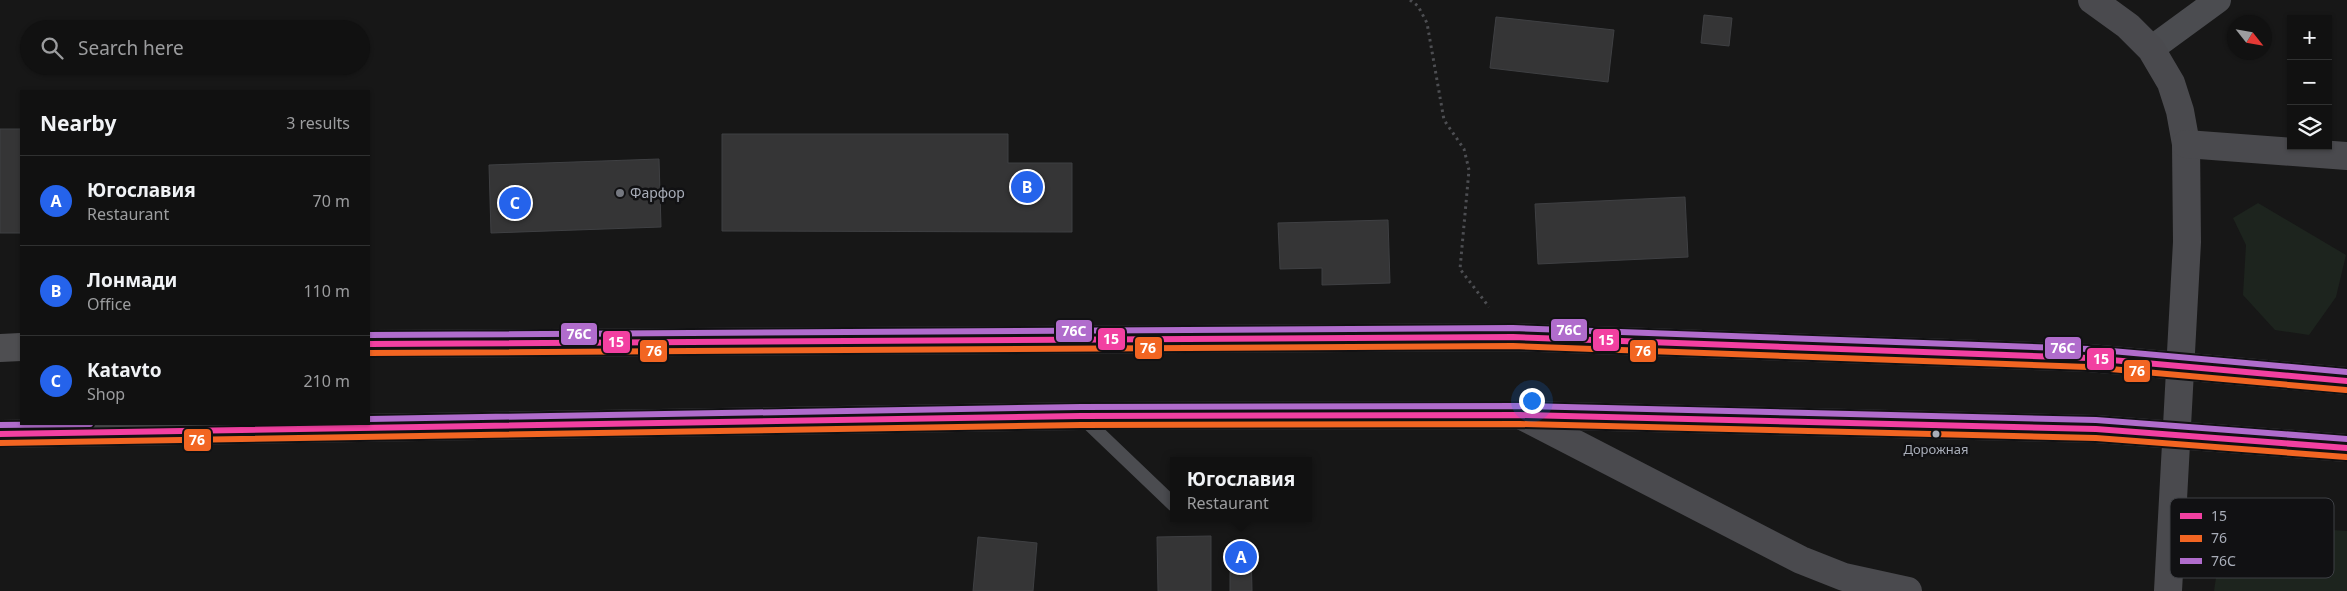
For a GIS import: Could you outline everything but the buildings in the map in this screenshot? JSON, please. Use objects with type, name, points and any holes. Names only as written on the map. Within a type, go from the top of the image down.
[{"type":"highway","points":[[370,344],[1513,337],[2089,358],[2347,381]]},
{"type":"highway","points":[[0,348],[20,347]]},
{"type":"highway","points":[[0,434],[1081,416],[1520,415],[2096,429],[2347,448]]},
{"type":"street","points":[[2092,0],[2128,26],[2151,49],[2171,83],[2180,112],[2186,144],[2187,242],[2174,498]]},
{"type":"street","points":[[2151,49],[2218,0]]},
{"type":"street","points":[[2186,144],[2347,156]]},
{"type":"street","points":[[1520,415],[1801,560],[1844,577],[1908,591]]},
{"type":"street","points":[[2168,591],[2170,564]]},
{"type":"lane","points":[[1081,416],[1170,501]]},
{"type":"path","points":[[1410,0],[1418,6],[1427,23],[1433,47],[1439,100],[1444,120],[1464,149],[1469,170],[1460,269],[1513,337]]},
{"type":"shaded area","points":[[2258,203],[2346,255],[2336,297],[2309,335],[2275,330],[2243,295],[2246,245],[2233,218]]},
{"type":"shaded area","points":[[2334,530],[2347,531],[2347,591],[2214,591],[2216,578],[2334,578]]},
{"type":"transit line","name":"76С","points":[[370,335],[1513,328],[2089,349],[2347,372]]},
{"type":"transit line","name":"15","points":[[370,344],[1513,337],[2089,358],[2347,381]]},
{"type":"transit line","name":"76","points":[[370,353],[1513,346],[2088,367],[2346,390]]},
{"type":"transit line","name":"76С","points":[[370,419],[1081,407],[1520,406],[2096,420],[2347,439]]},
{"type":"transit line","name":"15","points":[[0,434],[1081,416],[1520,415],[2096,429],[2347,448]]},
{"type":"transit line","name":"76","points":[[0,443],[1081,425],[1520,424],[2096,438],[2346,457]]},
{"type":"transit line","name":"76С","points":[[0,425],[20,425]]},
{"type":"place","name":"Лонмади","points":[[1027,187]]},
{"type":"place","name":"Фарфор","points":[[620,193]]},
{"type":"place","name":"Katavto","points":[[515,203]]},
{"type":"place","name":"Дорожная","points":[[1936,434]]},
{"type":"place","name":"Югославия","points":[[1241,557]]}]
